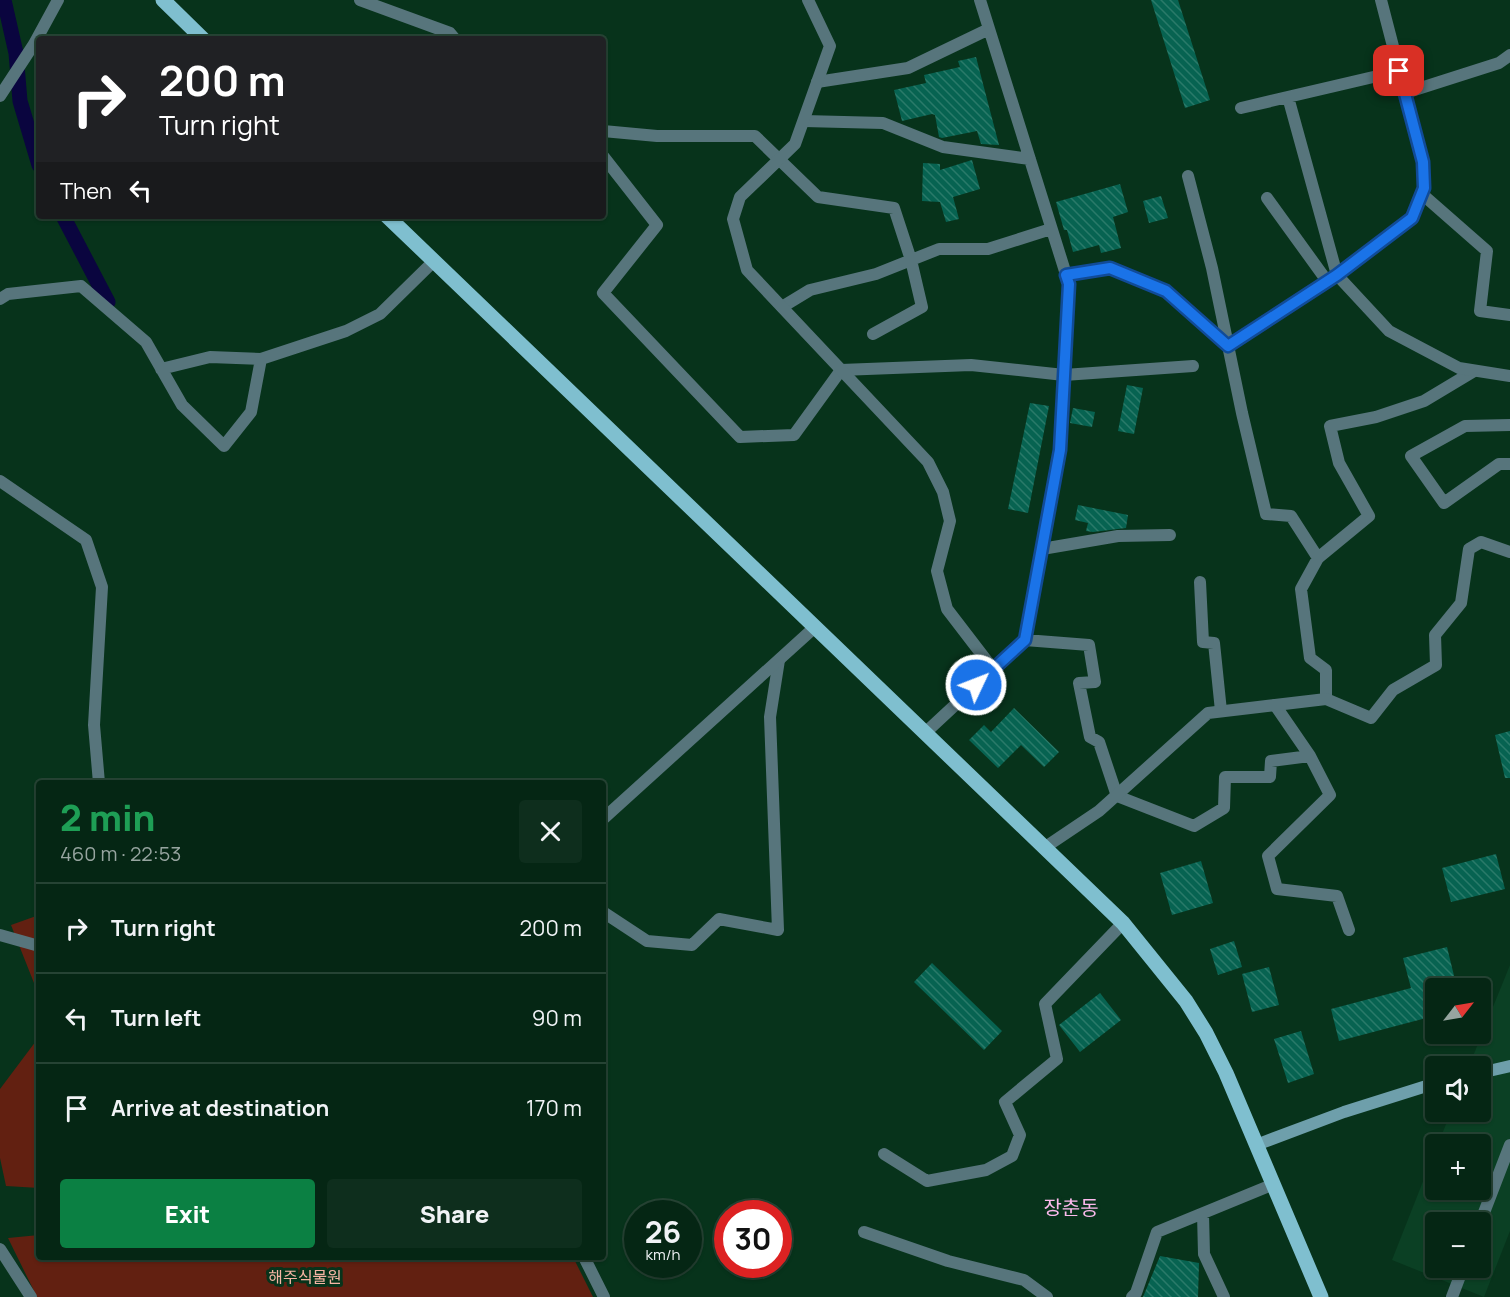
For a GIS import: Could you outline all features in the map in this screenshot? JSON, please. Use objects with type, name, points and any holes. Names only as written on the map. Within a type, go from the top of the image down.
[{"type":"main road","points":[[163,0],[200,36]]},
{"type":"main road","points":[[390,219],[1123,923],[1186,1001],[1206,1033],[1226,1073],[1321,1297]]},
{"type":"main road","points":[[1491,1070],[1510,1066]]},
{"type":"main road","points":[[1256,1145],[1344,1112],[1425,1086]]},
{"type":"street","points":[[37,36],[58,0]]},
{"type":"street","points":[[360,0],[450,33],[452,36]]},
{"type":"street","points":[[808,0],[830,46],[795,144],[740,197],[733,219],[747,270],[928,462],[943,492],[950,521],[937,571],[947,609],[993,669]]},
{"type":"street","points":[[925,733],[1025,640],[1060,450],[1069,284],[980,0]]},
{"type":"street","points":[[1228,346],[1332,278],[1412,218],[1424,188],[1423,162],[1383,0]]},
{"type":"street","points":[[818,82],[909,69],[989,29]]},
{"type":"street","points":[[0,96],[36,38]]},
{"type":"street","points":[[1405,93],[1500,63],[1510,55]]},
{"type":"street","points":[[1240,108],[1399,71]]},
{"type":"street","points":[[1288,97],[1332,278]]},
{"type":"street","points":[[804,121],[883,123],[944,147],[1030,159]]},
{"type":"street","points":[[606,131],[657,136],[755,135],[818,197],[894,208],[911,260],[922,307],[873,334]]},
{"type":"street","points":[[606,160],[657,225],[603,293],[740,438],[794,435],[841,370]]},
{"type":"street","points":[[1188,176],[1212,268],[1266,514],[1291,516],[1318,558]]},
{"type":"street","points":[[1422,194],[1487,251],[1480,311],[1510,315]]},
{"type":"street","points":[[1267,198],[1332,278],[1389,331],[1459,368],[1510,376]]},
{"type":"street","points":[[782,307],[810,290],[876,274],[939,249],[988,249],[1051,229]]},
{"type":"street","points":[[161,369],[210,357],[261,359],[346,331],[380,314],[434,261]]},
{"type":"street","points":[[1066,275],[1110,268],[1166,291],[1228,346]]},
{"type":"street","points":[[0,298],[8,294],[81,286],[146,342],[182,405],[224,446],[251,412],[261,359]]},
{"type":"street","points":[[841,370],[971,365],[1064,375],[1193,366]]},
{"type":"street","points":[[1326,699],[1326,670],[1310,658],[1302,589],[1318,558],[1369,516],[1339,463],[1330,426],[1376,417],[1424,401],[1474,370]]},
{"type":"street","points":[[1510,425],[1465,426],[1410,456],[1444,503],[1499,464],[1510,464]]},
{"type":"street","points":[[0,481],[86,540],[102,587],[94,725],[99,780]]},
{"type":"street","points":[[1042,549],[1118,536],[1170,535]]},
{"type":"street","points":[[1044,848],[1100,811],[1208,713],[1326,699],[1371,718],[1393,690],[1436,665],[1435,634],[1461,603],[1469,549],[1481,542],[1510,552]]},
{"type":"street","points":[[1200,582],[1203,642],[1214,643],[1221,711]]},
{"type":"street","points":[[606,816],[815,627]]},
{"type":"street","points":[[1025,640],[1089,645],[1095,682],[1079,683],[1090,737],[1099,742],[1117,796]]},
{"type":"street","points":[[606,914],[647,941],[692,945],[719,919],[778,930],[770,717],[779,660]]},
{"type":"street","points":[[1275,705],[1310,756],[1330,795],[1268,856],[1277,889],[1337,896],[1349,930]]},
{"type":"street","points":[[1117,796],[1194,826],[1224,808],[1226,777],[1270,777],[1271,761],[1310,756]]},
{"type":"street","points":[[884,1154],[927,1181],[986,1170],[1012,1156],[1020,1135],[1005,1102],[1057,1059],[1045,1004],[1123,923]]},
{"type":"street","points":[[0,935],[36,945]]},
{"type":"street","points":[[1484,1212],[1510,1145]]},
{"type":"street","points":[[1132,1297],[1136,1293],[1157,1232],[1274,1184]]},
{"type":"street","points":[[1203,1214],[1204,1254],[1224,1297]]},
{"type":"street","points":[[864,1232],[948,1261],[1024,1280],[1047,1297]]},
{"type":"street","points":[[0,1249],[31,1297]]},
{"type":"street","points":[[585,1260],[603,1297]]},
{"type":"street","points":[[1452,1297],[1459,1278]]},
{"type":"shaded area","points":[[1510,965],[1510,1231],[1484,1297],[1437,1278],[1491,1278],[1491,1212],[1425,1212],[1425,1273],[1392,1260],[1425,1176],[1425,1200],[1491,1200],[1491,1134],[1442,1134],[1447,1122],[1491,1122],[1491,1056],[1473,1056],[1478,1044],[1491,1044],[1491,1012]]},
{"type":"green space","points":[[36,916],[36,1041],[34,983],[11,925]]},
{"type":"green space","points":[[36,1041],[36,1188],[6,1186],[0,1158],[0,1089]]},
{"type":"green space","name":"해주식물원","points":[[36,1235],[36,1260],[574,1260],[593,1297],[37,1297],[8,1238]]},
{"type":"building","points":[[1151,0],[1178,0],[1210,100],[1185,108]]},
{"type":"building","points":[[976,57],[999,145],[981,144],[977,131],[939,137],[935,115],[932,114],[902,121],[894,90],[926,83],[924,75],[960,67],[958,61]]},
{"type":"building","points":[[972,160],[980,189],[953,197],[959,219],[946,222],[940,202],[922,201],[923,163],[940,164],[940,170]]},
{"type":"building","points":[[1120,184],[1128,212],[1113,217],[1121,248],[1101,253],[1099,245],[1073,252],[1056,202]]},
{"type":"building","points":[[1161,196],[1168,218],[1149,223],[1143,201]]},
{"type":"building","points":[[1127,385],[1143,388],[1134,434],[1118,431]]},
{"type":"building","points":[[1030,403],[1049,406],[1028,513],[1008,509]]},
{"type":"building","points":[[1073,408],[1095,412],[1092,427],[1070,423]]},
{"type":"building","points":[[1078,505],[1128,515],[1126,528],[1086,531],[1088,523],[1075,520]]},
{"type":"building","points":[[1014,708],[1059,752],[1044,767],[1021,745],[998,768],[969,740],[984,725],[991,732]]},
{"type":"building","points":[[1510,731],[1510,778],[1505,778],[1495,735]]},
{"type":"building","points":[[1496,854],[1505,889],[1451,902],[1442,868]]},
{"type":"building","points":[[1201,861],[1213,903],[1172,915],[1160,873]]},
{"type":"building","points":[[1234,941],[1242,967],[1218,975],[1210,949]]},
{"type":"building","points":[[1447,947],[1455,978],[1425,978],[1425,1018],[1339,1041],[1331,1009],[1411,988],[1403,958]]},
{"type":"building","points":[[932,963],[1002,1031],[984,1050],[914,982]]},
{"type":"building","points":[[1269,967],[1279,1005],[1252,1012],[1242,974]]},
{"type":"building","points":[[1100,993],[1121,1020],[1080,1052],[1059,1025]]},
{"type":"building","points":[[1301,1031],[1314,1074],[1288,1083],[1274,1039]]},
{"type":"building","points":[[1160,1256],[1199,1263],[1198,1297],[1143,1297]]},
{"type":"waterway","points":[[4,0],[16,53],[20,101],[36,155]]},
{"type":"waterway","points":[[65,219],[108,302]]},
{"type":"district","name":"장춘동","points":[[1071,1207]]},
{"type":"route","points":[[976,685],[1025,640],[1060,450],[1069,284],[1066,275],[1110,268],[1166,291],[1228,346],[1337,275],[1412,218],[1424,188],[1423,162],[1399,71]]}]
